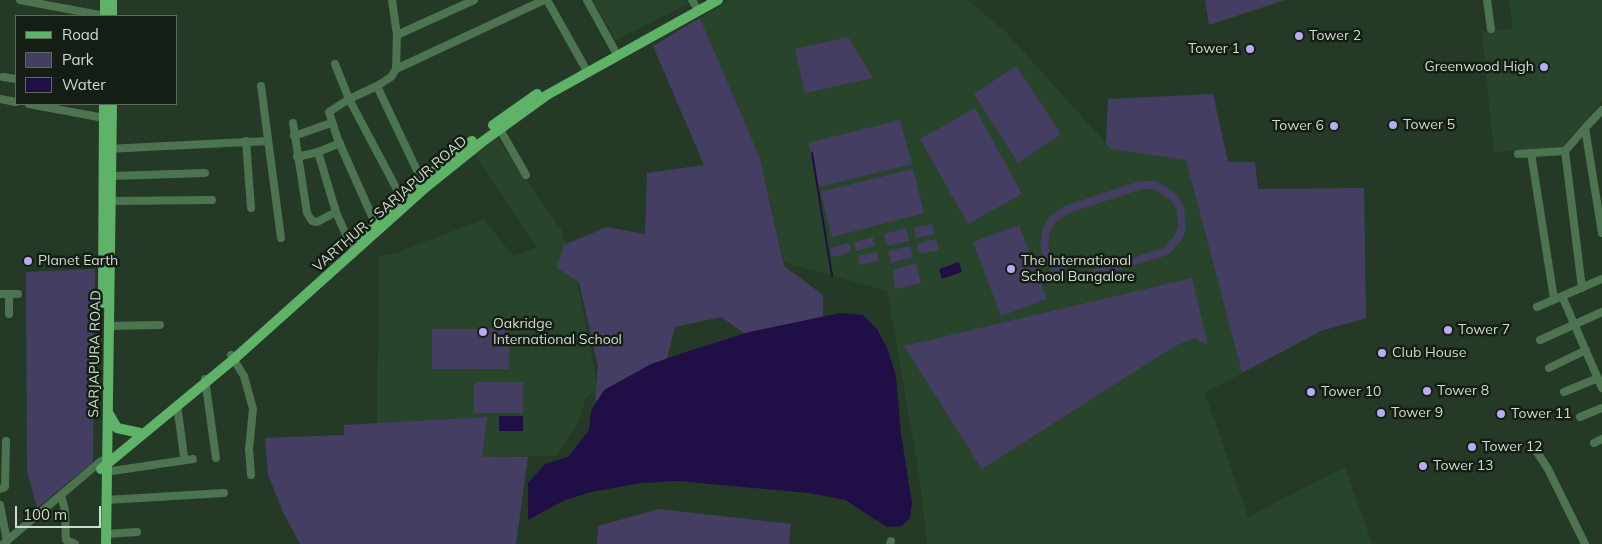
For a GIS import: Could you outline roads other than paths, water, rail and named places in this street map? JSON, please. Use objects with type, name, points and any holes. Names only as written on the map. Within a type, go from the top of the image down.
[{"type":"main road","points":[[105,0],[105,15]]},
{"type":"main road","points":[[112,0],[112,15]]},
{"type":"main road","name":"VARTHUR - SARJAPUR ROAD","points":[[585,69],[614,49],[693,3],[705,0]]},
{"type":"main road","name":"VARTHUR - SARJAPUR ROAD","points":[[106,465],[140,433],[232,357],[498,126],[543,90],[718,0]]},
{"type":"main road","name":"SARJAPURA ROAD","points":[[99,544],[106,465],[108,410],[111,201],[111,176],[104,105]]},
{"type":"main road","name":"SARJAPURA ROAD","points":[[106,539],[108,149],[112,105]]},
{"type":"main road","name":"VARTHUR - SARJAPUR ROAD","points":[[232,357],[352,248],[375,223],[422,181],[498,126]]},
{"type":"main road","name":"VARTHUR - SARJAPUR ROAD","points":[[106,465],[119,456],[205,379]]},
{"type":"main road","points":[[108,410],[117,428],[140,433]]},
{"type":"street","points":[[20,0],[100,15]]},
{"type":"street","points":[[396,70],[397,34],[393,2],[402,0]]},
{"type":"street","points":[[397,34],[474,0]]},
{"type":"street","points":[[375,223],[331,123],[329,112],[349,98],[377,86],[391,77],[396,70],[546,0],[585,69]]},
{"type":"street","points":[[587,0],[614,49]]},
{"type":"street","points":[[1487,0],[1491,29]]},
{"type":"street","points":[[335,64],[349,98],[402,199]]},
{"type":"street","points":[[3,77],[15,79]]},
{"type":"street","points":[[261,86],[281,238]]},
{"type":"street","points":[[377,86],[422,181]]},
{"type":"street","points":[[0,99],[15,102]]},
{"type":"street","points":[[44,105],[104,118]]},
{"type":"street","points":[[1518,154],[1565,151],[1602,110]]},
{"type":"street","points":[[293,123],[297,157],[310,219],[317,222],[336,212]]},
{"type":"street","points":[[294,136],[331,123]]},
{"type":"street","points":[[498,126],[526,175]]},
{"type":"street","points":[[1585,128],[1602,233]]},
{"type":"street","points":[[246,141],[251,208]]},
{"type":"street","points":[[108,149],[268,141]]},
{"type":"street","points":[[297,157],[318,152],[340,143]]},
{"type":"street","points":[[1565,151],[1582,288]]},
{"type":"street","points":[[318,152],[336,212],[352,248]]},
{"type":"street","points":[[1530,153],[1558,298],[1574,324],[1602,388]]},
{"type":"street","points":[[111,176],[205,173]]},
{"type":"street","points":[[111,201],[212,200]]},
{"type":"street","points":[[1538,307],[1602,279]]},
{"type":"street","points":[[0,294],[18,294]]},
{"type":"street","points":[[9,294],[9,314]]},
{"type":"street","points":[[1540,340],[1574,324],[1601,315]]},
{"type":"street","points":[[109,326],[160,326]]},
{"type":"street","points":[[1548,368],[1586,350]]},
{"type":"street","points":[[232,357],[244,376],[253,409],[249,449],[251,475]]},
{"type":"street","points":[[1564,392],[1598,378]]},
{"type":"street","points":[[205,379],[216,458]]},
{"type":"street","points":[[177,405],[184,456]]},
{"type":"street","points":[[1580,417],[1602,408]]},
{"type":"street","points":[[0,489],[5,487],[6,441]]},
{"type":"street","points":[[1537,452],[1548,469],[1585,544]]},
{"type":"street","points":[[5,542],[61,495],[106,465],[192,459]]},
{"type":"street","points":[[106,500],[224,493]]},
{"type":"street","points":[[61,495],[65,510],[65,542],[75,544]]},
{"type":"street","points":[[0,505],[5,542]]},
{"type":"street","points":[[106,539],[137,532]]},
{"type":"water","points":[[959,262],[962,272],[942,279],[939,269]]},
{"type":"water","points":[[840,313],[863,315],[877,329],[887,348],[896,376],[901,434],[912,503],[910,518],[902,526],[887,527],[845,500],[809,493],[678,481],[641,483],[591,492],[565,500],[528,520],[528,483],[545,464],[568,457],[589,430],[591,411],[604,390],[651,364],[689,351],[749,332]]},
{"type":"water","points":[[499,416],[523,416],[523,431],[499,431]]},
{"type":"waterway","points":[[812,153],[832,276]]},
{"type":"place","name":"Tower 2","points":[[1299,36]]},
{"type":"place","name":"Tower 1","points":[[1250,49]]},
{"type":"place","name":"Greenwood High","points":[[1544,67]]},
{"type":"place","name":"Tower 5","points":[[1393,125]]},
{"type":"place","name":"Tower 6","points":[[1334,126]]},
{"type":"place","name":"Planet Earth","points":[[28,261]]},
{"type":"place","name":"The International School Bangalore","points":[[1011,269]]},
{"type":"place","name":"Tower 7","points":[[1448,330]]},
{"type":"place","name":"Oakridge International School","points":[[483,332]]},
{"type":"place","name":"Club House","points":[[1382,353]]},
{"type":"place","name":"Tower 8","points":[[1427,391]]},
{"type":"place","name":"Tower 10","points":[[1311,392]]},
{"type":"place","name":"Tower 9","points":[[1381,413]]},
{"type":"place","name":"Tower 11","points":[[1501,414]]},
{"type":"place","name":"Tower 12","points":[[1472,447]]},
{"type":"place","name":"Tower 13","points":[[1423,466]]}]
